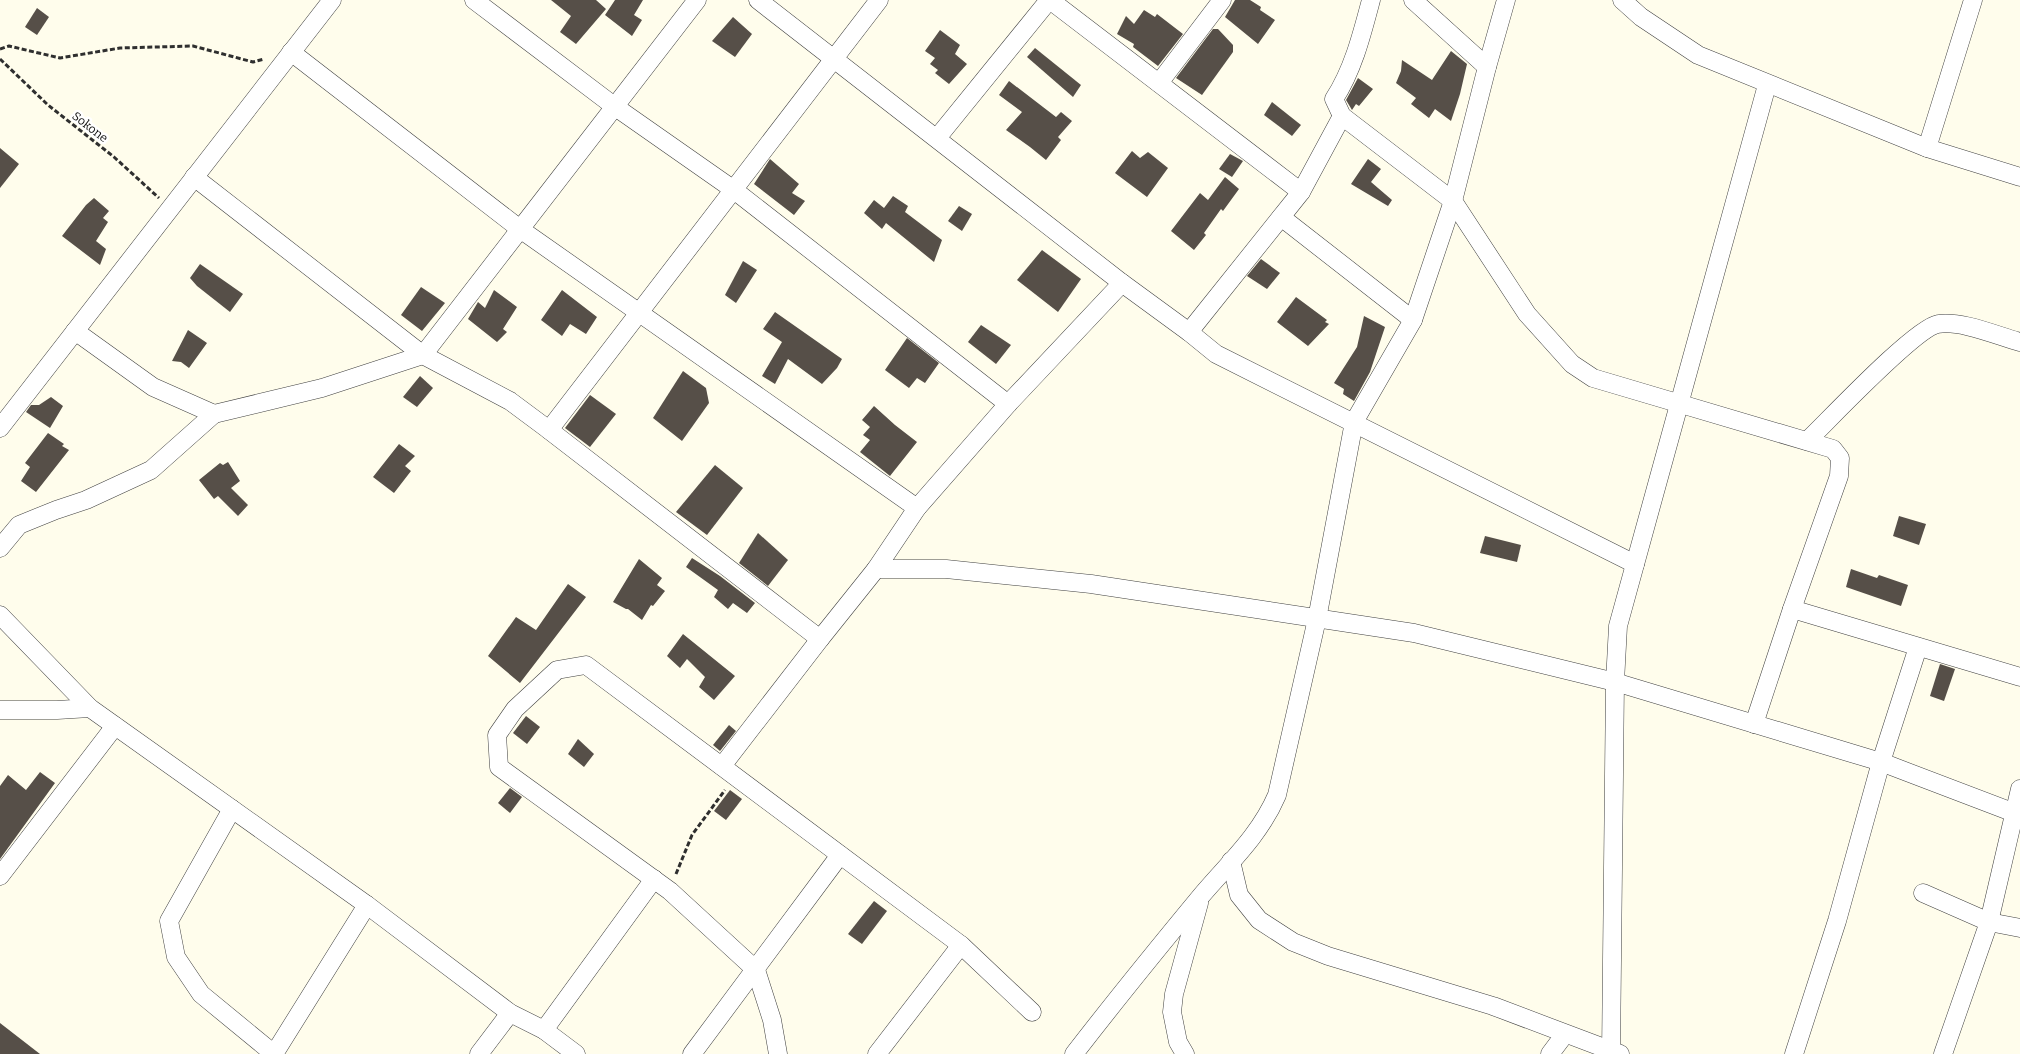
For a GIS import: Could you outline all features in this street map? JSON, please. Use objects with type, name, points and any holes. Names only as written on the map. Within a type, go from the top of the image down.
[{"type":"street","points":[[0,428],[332,0]]},
{"type":"street","points":[[474,0],[614,106],[734,190],[1008,404]]},
{"type":"street","points":[[0,548],[20,525],[86,500],[151,470],[214,414],[322,388],[422,355],[697,0]]},
{"type":"street","points":[[758,0],[1122,284],[1216,354],[1635,564]]},
{"type":"street","points":[[549,430],[880,0]]},
{"type":"street","points":[[937,138],[1050,0],[1301,192]]},
{"type":"street","points":[[1159,83],[1222,0]]},
{"type":"street","points":[[1371,0],[1362,35],[1341,88],[1334,99],[1342,116],[1454,201],[1527,314],[1572,364],[1593,378],[1833,449],[1840,458],[1839,476],[1754,724]]},
{"type":"street","points":[[1413,0],[1487,67]]},
{"type":"street","points":[[1074,1054],[1201,896],[1258,831],[1269,814],[1277,795],[1317,619],[1354,422],[1413,320],[1454,201],[1487,67],[1506,0]]},
{"type":"street","points":[[1622,0],[1641,17],[1698,55],[1927,148],[2020,177]]},
{"type":"street","points":[[1927,148],[1973,0]]},
{"type":"street","points":[[292,52],[520,229],[918,508]]},
{"type":"street","points":[[1231,861],[1239,895],[1258,920],[1293,942],[1328,956],[1493,1006],[1614,1052],[1615,682],[1618,626],[1768,85]]},
{"type":"street","points":[[1188,332],[1301,192],[1342,116]]},
{"type":"street","points":[[194,177],[422,355],[510,401],[820,639]]},
{"type":"street","points":[[1281,218],[1413,320]]},
{"type":"street","points":[[728,771],[820,639],[876,569],[918,508],[1008,404],[1122,284]]},
{"type":"street","points":[[1807,441],[1915,337],[1937,324],[1959,325],[2020,342]]},
{"type":"street","points":[[75,331],[153,387],[214,414]]},
{"type":"street","points":[[876,569],[946,569],[1091,584],[1414,633],[1615,682],[1881,762],[2017,814]]},
{"type":"street","points":[[1792,609],[2020,677]]},
{"type":"street","points":[[0,615],[90,708],[367,906],[510,1013],[544,1030],[576,1054]]},
{"type":"street","points":[[1794,1054],[1837,921],[1881,762],[1918,647]]},
{"type":"street","points":[[778,1054],[772,1020],[756,970],[670,891],[499,767],[497,736],[515,709],[557,670],[586,665],[961,945],[1032,1012]]},
{"type":"street","points":[[0,710],[90,708]]},
{"type":"street","points":[[0,876],[115,726]]},
{"type":"street","points":[[1943,1054],[1989,922],[2017,814],[2020,789]]},
{"type":"street","points":[[232,809],[169,921],[176,957],[201,994],[274,1054],[367,906]]},
{"type":"street","points":[[692,1054],[840,855]]},
{"type":"street","points":[[544,1030],[654,879]]},
{"type":"street","points":[[1923,894],[1989,922],[2020,928]]},
{"type":"street","points":[[1185,1054],[1178,1042],[1172,1012],[1174,994],[1201,896]]},
{"type":"street","points":[[877,1054],[961,945]]},
{"type":"street","points":[[479,1054],[510,1013]]},
{"type":"street","points":[[1550,1054],[1565,1034]]},
{"type":"path","points":[[0,49],[9,46],[60,58],[120,48],[193,46],[253,62],[292,52]]},
{"type":"path","name":"Sokone","points":[[0,59],[48,105],[114,157],[170,208]]},
{"type":"path","points":[[670,891],[692,835],[719,800],[728,771]]},
{"type":"building","points":[[551,0],[596,0],[606,9],[576,44],[560,32],[571,16]]},
{"type":"building","points":[[615,0],[643,0],[634,15],[642,20],[632,36],[605,15]]},
{"type":"building","points":[[1235,0],[1250,0],[1261,7],[1260,10],[1275,20],[1258,44],[1225,17]]},
{"type":"building","points":[[37,8],[49,17],[37,35],[25,27]]},
{"type":"building","points":[[1144,10],[1155,17],[1157,14],[1183,34],[1158,66],[1133,47],[1134,44],[1117,34],[1126,16],[1134,24]]},
{"type":"building","points":[[733,17],[752,34],[735,57],[712,41]]},
{"type":"building","points":[[1213,29],[1218,29],[1233,45],[1233,52],[1202,95],[1176,78]]},
{"type":"building","points":[[940,30],[960,45],[955,54],[967,64],[949,84],[935,73],[938,70],[930,64],[935,58],[925,51]]},
{"type":"building","points":[[1035,48],[1081,85],[1073,97],[1027,57]]},
{"type":"building","points":[[1451,51],[1467,64],[1460,94],[1451,121],[1435,109],[1429,118],[1411,104],[1416,98],[1396,83],[1401,71],[1402,60],[1432,80]]},
{"type":"building","points":[[1358,78],[1373,89],[1359,106],[1356,104],[1352,110],[1346,100]]},
{"type":"building","points":[[1009,81],[1056,117],[1061,112],[1072,121],[1058,137],[1061,140],[1046,160],[1006,130],[1022,112],[999,95]]},
{"type":"building","points":[[1272,102],[1301,125],[1292,136],[1264,115]]},
{"type":"building","points":[[0,148],[19,164],[0,188]]},
{"type":"building","points":[[1132,151],[1140,158],[1148,152],[1168,168],[1147,197],[1115,173]]},
{"type":"building","points":[[1230,154],[1243,161],[1232,177],[1219,169]]},
{"type":"building","points":[[770,159],[799,184],[792,193],[805,201],[794,215],[754,184]]},
{"type":"building","points":[[1368,159],[1381,169],[1371,182],[1392,200],[1388,206],[1351,184]]},
{"type":"building","points":[[1225,177],[1239,189],[1223,211],[1221,209],[1204,233],[1206,235],[1194,250],[1171,231],[1200,193],[1208,200]]},
{"type":"building","points":[[893,196],[908,206],[905,212],[942,240],[934,262],[886,223],[882,229],[864,213],[874,200],[884,208]]},
{"type":"building","points":[[94,198],[109,211],[103,218],[108,222],[96,241],[106,249],[100,265],[62,236],[86,205]]},
{"type":"building","points":[[959,206],[972,214],[962,231],[948,221]]},
{"type":"building","points":[[1042,250],[1081,279],[1058,312],[1017,280]]},
{"type":"building","points":[[1261,259],[1280,273],[1267,289],[1247,276]]},
{"type":"building","points":[[743,261],[757,270],[736,303],[725,295]]},
{"type":"building","points":[[200,264],[243,294],[230,312],[197,286],[190,278]]},
{"type":"building","points":[[421,287],[445,303],[422,331],[401,315]]},
{"type":"building","points":[[494,290],[517,307],[503,329],[507,332],[497,342],[468,319],[478,302],[485,308]]},
{"type":"building","points":[[562,290],[597,317],[586,334],[570,324],[562,336],[541,320]]},
{"type":"building","points":[[1296,297],[1327,320],[1325,322],[1329,324],[1308,346],[1277,322]]},
{"type":"building","points":[[775,312],[842,359],[837,368],[822,384],[788,359],[775,384],[762,376],[782,342],[763,329]]},
{"type":"building","points":[[1364,316],[1385,327],[1370,372],[1354,401],[1343,394],[1344,389],[1334,383],[1357,347]]},
{"type":"building","points":[[981,325],[1011,345],[996,364],[968,342]]},
{"type":"building","points":[[188,330],[207,343],[189,368],[181,362],[172,361]]},
{"type":"building","points":[[907,338],[939,363],[925,383],[917,378],[909,388],[885,370]]},
{"type":"building","points":[[683,371],[706,388],[709,403],[682,441],[653,418]]},
{"type":"building","points":[[420,376],[433,388],[417,407],[403,397]]},
{"type":"building","points":[[590,395],[616,414],[590,447],[565,428]]},
{"type":"building","points":[[51,397],[63,406],[50,428],[26,412],[31,405],[39,405]]},
{"type":"building","points":[[874,406],[917,442],[890,476],[860,452],[870,440],[863,435],[870,427],[862,420]]},
{"type":"building","points":[[48,433],[64,444],[62,446],[69,450],[36,492],[21,481],[30,467],[25,463]]},
{"type":"building","points":[[399,444],[415,456],[405,466],[411,471],[394,493],[373,477]]},
{"type":"building","points":[[228,462],[240,481],[231,488],[248,505],[238,516],[218,496],[214,499],[199,480],[220,463],[223,465]]},
{"type":"building","points":[[715,465],[743,488],[707,535],[676,512]]},
{"type":"building","points":[[1899,516],[1926,524],[1919,545],[1893,536]]},
{"type":"building","points":[[758,533],[788,560],[768,586],[739,563]]},
{"type":"building","points":[[1485,536],[1521,545],[1517,562],[1480,553]]},
{"type":"building","points":[[692,558],[720,576],[755,603],[747,613],[733,603],[728,609],[714,597],[718,590],[686,567]]},
{"type":"building","points":[[639,559],[662,578],[657,585],[665,591],[653,606],[651,605],[642,620],[628,609],[613,602]]},
{"type":"building","points":[[1851,569],[1877,578],[1879,575],[1908,585],[1901,606],[1846,587]]},
{"type":"building","points":[[568,584],[586,597],[520,683],[488,656],[516,617],[536,630]]},
{"type":"building","points":[[683,634],[735,676],[714,700],[699,687],[705,677],[687,659],[680,668],[667,656]]},
{"type":"building","points":[[1940,664],[1955,669],[1944,701],[1930,696]]},
{"type":"building","points":[[526,716],[540,727],[527,744],[513,733]]},
{"type":"building","points":[[729,725],[736,731],[720,751],[713,745]]},
{"type":"building","points":[[578,739],[594,754],[584,767],[568,754]]},
{"type":"building","points":[[40,772],[55,783],[0,859],[0,786],[8,775],[26,790]]},
{"type":"building","points":[[510,788],[522,797],[510,813],[498,803]]},
{"type":"building","points":[[730,790],[742,799],[726,820],[714,811]]},
{"type":"building","points":[[874,901],[887,911],[862,944],[848,934]]},
{"type":"building","points":[[0,1023],[40,1054],[0,1054]]}]
